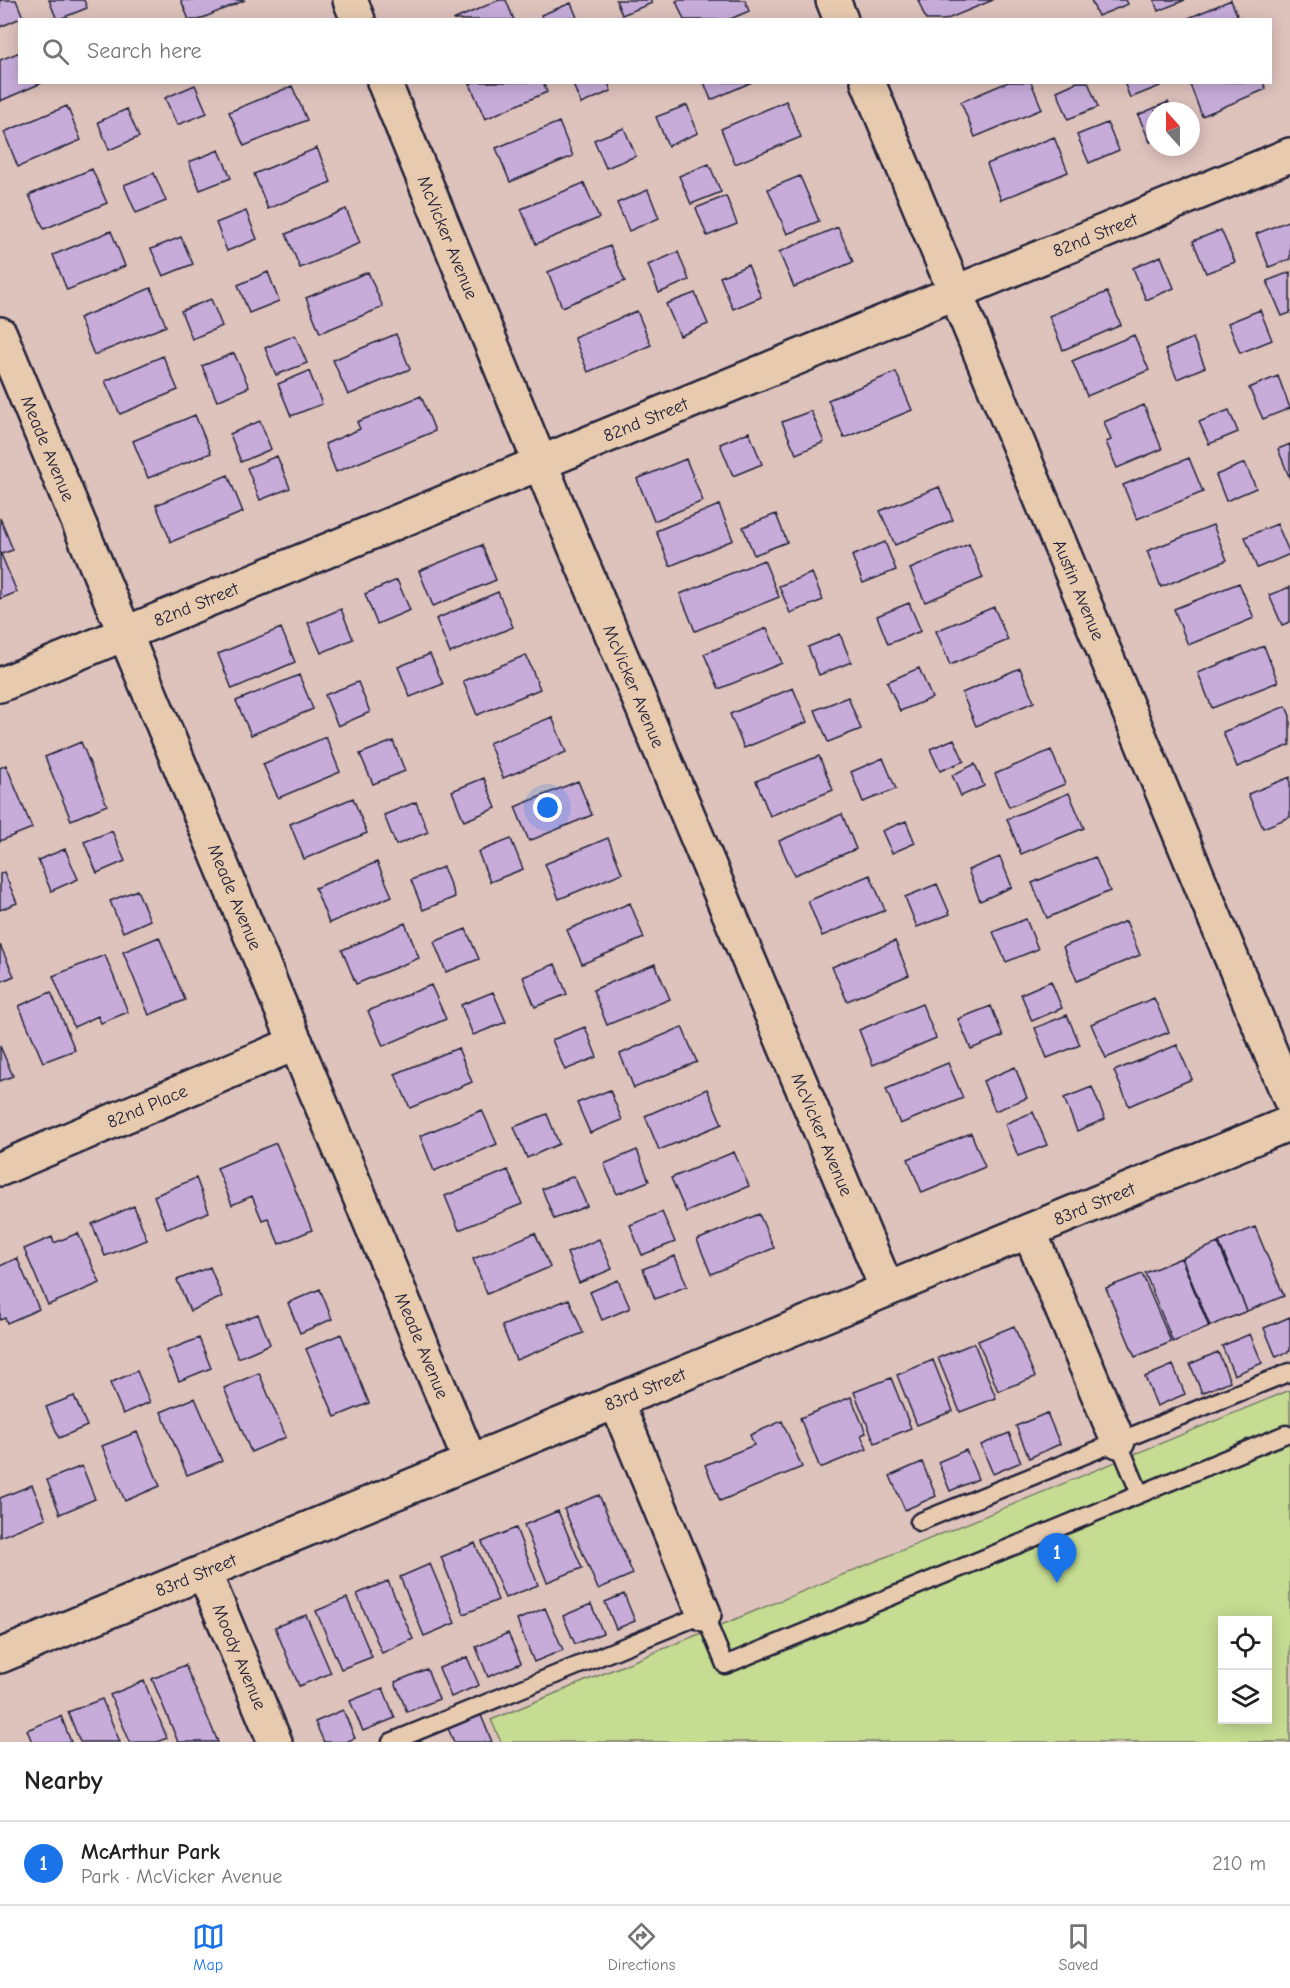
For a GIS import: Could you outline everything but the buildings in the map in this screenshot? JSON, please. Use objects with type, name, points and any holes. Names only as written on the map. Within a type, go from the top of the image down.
[{"type":"street","points":[[351,0],[357,18]]},
{"type":"street","points":[[833,0],[840,18]]},
{"type":"street","name":"McVicker Avenue","points":[[385,84],[540,462],[887,1289]]},
{"type":"street","name":"Austin Avenue","points":[[869,84],[1290,1099]]},
{"type":"street","name":"82nd Street","points":[[0,685],[1290,155]]},
{"type":"street","name":"Meade Avenue","points":[[0,334],[470,1461]]},
{"type":"street","name":"82nd Place","points":[[0,1169],[296,1043]]},
{"type":"street","name":"83rd Street","points":[[0,1656],[1290,1123]]},
{"type":"street","points":[[1029,1231],[1118,1441]]},
{"type":"street","points":[[616,1401],[704,1614]]},
{"type":"street","name":"Moody Avenue","points":[[204,1572],[275,1742]]},
{"type":"lane","points":[[919,1522],[1290,1372]]},
{"type":"lane","points":[[391,1742],[704,1614],[725,1665],[1286,1434]]},
{"type":"lane","points":[[1118,1441],[1140,1494]]},
{"type":"green space","points":[[1290,1390],[1290,1742],[501,1742],[491,1720]]},
{"type":"place","name":"McArthur Park","points":[[1057,1583]]}]
